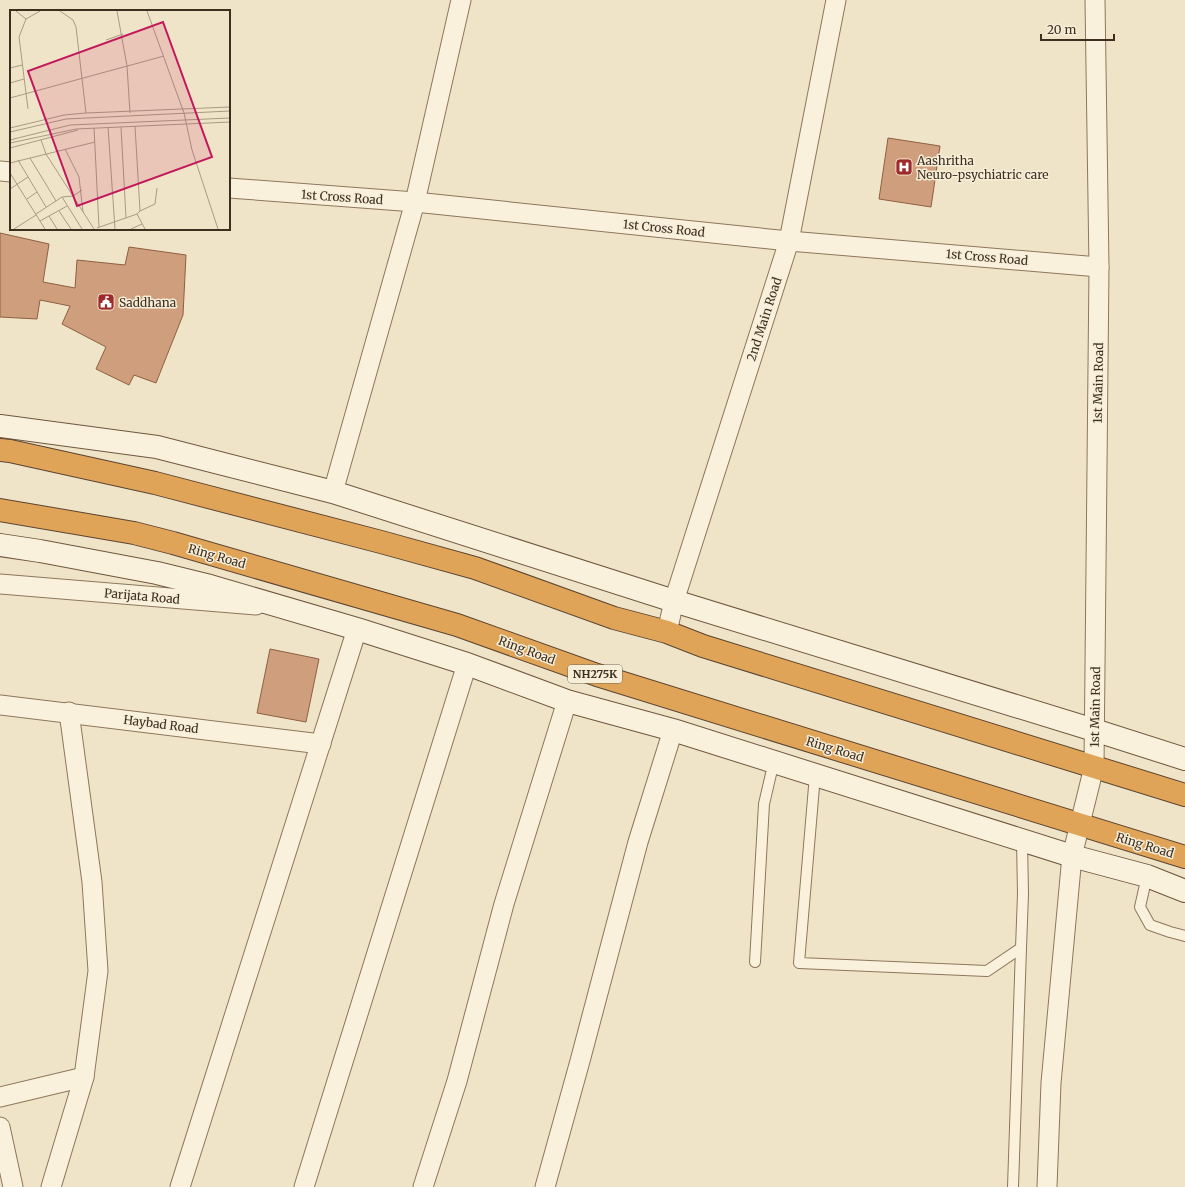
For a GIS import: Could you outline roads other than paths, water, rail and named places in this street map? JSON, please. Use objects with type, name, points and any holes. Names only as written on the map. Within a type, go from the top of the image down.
[{"type":"highway","points":[[0,450],[155,483],[475,568],[614,618],[667,632],[703,646],[1185,795]]},
{"type":"highway","name":"Ring Road","points":[[0,510],[134,533],[457,625],[597,675],[1185,857]]},
{"type":"street","points":[[333,492],[415,202],[461,0]]},
{"type":"street","name":"2nd Main Road","points":[[667,632],[674,601],[789,241],[836,0]]},
{"type":"street","name":"1st Main Road","points":[[1047,1187],[1051,1083],[1072,856],[1094,767],[1099,267],[1095,0]]},
{"type":"street","points":[[0,171],[10,172]]},
{"type":"street","name":"1st Cross Road","points":[[230,188],[415,202],[789,241],[1099,267]]},
{"type":"street","points":[[0,426],[157,447],[333,492],[674,601],[1185,759]]},
{"type":"street","points":[[0,546],[40,551],[157,573],[210,586],[356,629],[467,664],[567,702],[673,730],[1022,841],[1147,876],[1185,891]]},
{"type":"street","name":"Parijata Road","points":[[0,584],[284,608]]},
{"type":"street","points":[[180,1187],[321,744],[356,629]]},
{"type":"street","points":[[304,1187],[467,664]]},
{"type":"street","points":[[423,1187],[457,1081],[504,904],[567,702]]},
{"type":"street","name":"Haybad Road","points":[[0,705],[69,712],[321,744]]},
{"type":"street","points":[[51,1187],[84,1077],[98,971],[92,882],[69,712]]},
{"type":"street","points":[[545,1187],[638,842],[673,730]]},
{"type":"street","points":[[0,1097],[84,1077]]},
{"type":"street","points":[[0,1127],[13,1187]]},
{"type":"lane","points":[[755,962],[764,804],[774,761]]},
{"type":"lane","points":[[815,775],[799,963],[987,971],[1021,948]]},
{"type":"lane","points":[[1013,1187],[1023,894],[1022,841]]},
{"type":"lane","points":[[1147,876],[1140,907],[1150,925],[1185,936]]},
{"type":"place","name":"Aashritha Neuro-psychiatric care","points":[[904,167]]},
{"type":"place","name":"Saddhana","points":[[106,302]]}]
